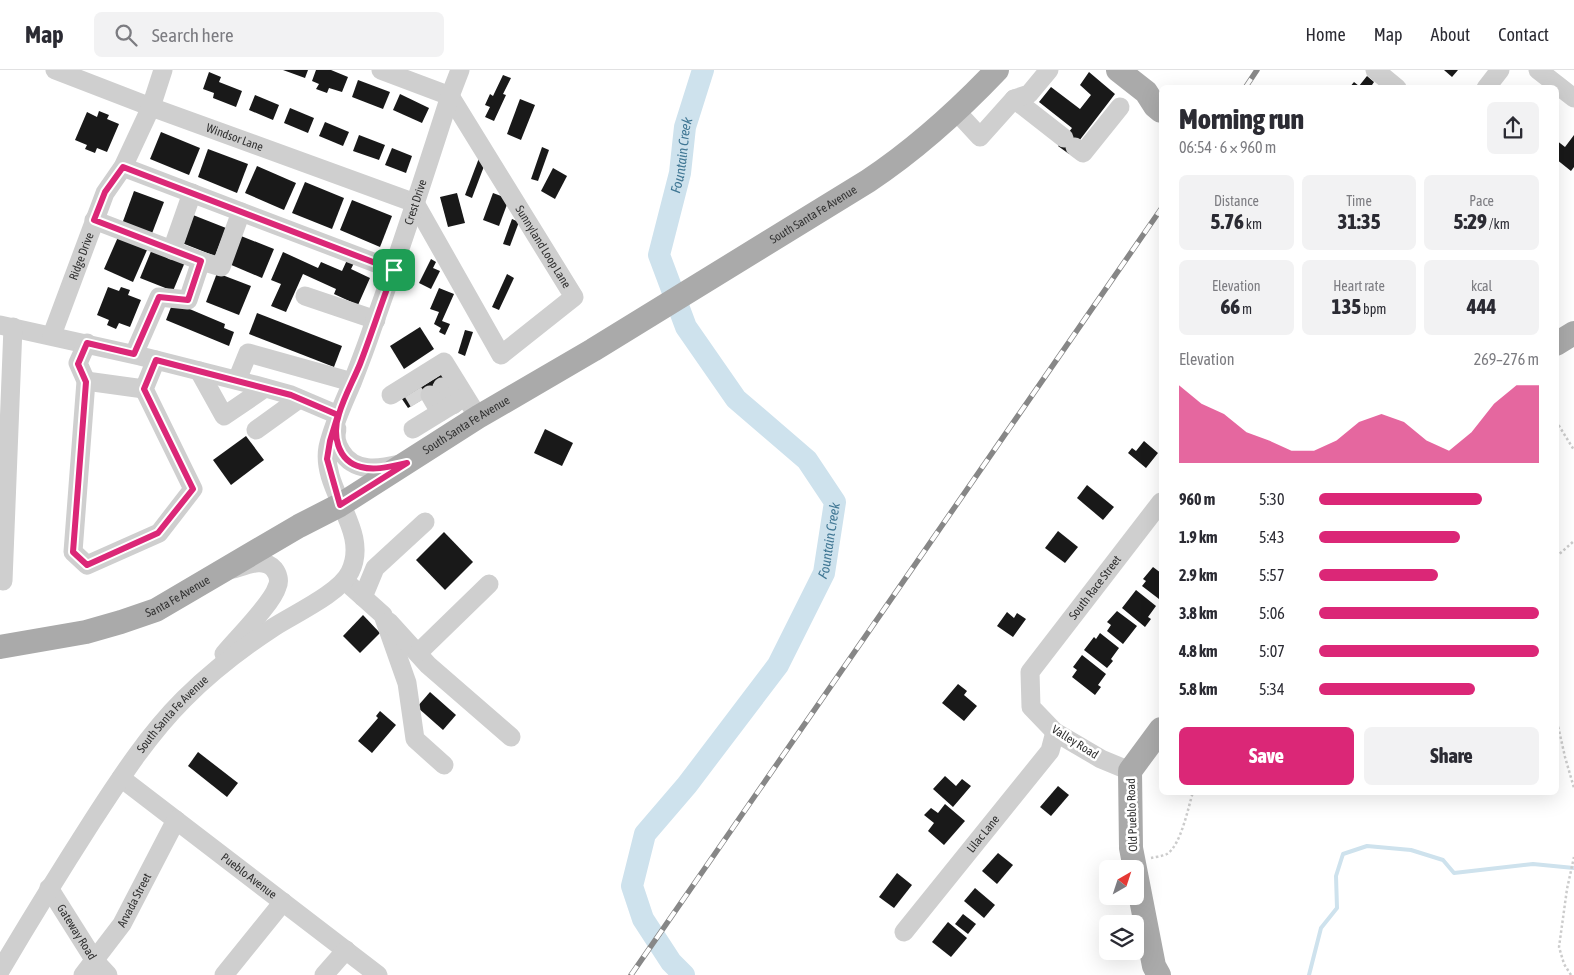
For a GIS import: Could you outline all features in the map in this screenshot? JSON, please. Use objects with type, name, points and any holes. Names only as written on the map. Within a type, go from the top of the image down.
[{"type":"main road","name":"South Santa Fe Avenue","points":[[340,505],[478,417],[593,350],[868,181],[909,152],[956,111],[997,70]]},
{"type":"main road","points":[[1118,70],[1154,93],[1155,106],[1159,109]]},
{"type":"main road","points":[[1559,342],[1574,333]]},
{"type":"main road","name":"Santa Fe Avenue","points":[[0,647],[86,632],[156,610],[299,526],[340,505]]},
{"type":"main road","points":[[1130,771],[1159,732]]},
{"type":"main road","name":"Old Pueblo Road","points":[[1130,771],[1131,848],[1134,860]]},
{"type":"main road","name":"Old Pueblo Road","points":[[1142,905],[1154,966],[1158,975]]},
{"type":"street","name":"Windsor Lane","points":[[55,70],[415,203]]},
{"type":"street","name":"Ridge Drive","points":[[52,335],[105,192],[123,167],[151,107],[163,70]]},
{"type":"street","points":[[381,70],[450,96]]},
{"type":"street","name":"Crest Drive","points":[[340,505],[327,459],[330,441],[338,415],[394,270],[460,70]]},
{"type":"street","points":[[956,111],[980,137],[1014,99],[1029,94],[1049,70]]},
{"type":"street","points":[[1375,70],[1392,85]]},
{"type":"street","points":[[1538,70],[1557,85]]},
{"type":"street","points":[[1559,86],[1574,98]]},
{"type":"street","name":"Sunnyland Loop Lane","points":[[415,203],[501,355],[574,297],[450,96]]},
{"type":"street","points":[[1014,99],[1083,154],[1120,107]]},
{"type":"street","points":[[123,167],[394,270]]},
{"type":"street","points":[[172,250],[192,193]]},
{"type":"street","points":[[94,220],[221,267],[240,212]]},
{"type":"street","points":[[134,354],[159,297],[188,300],[201,261]]},
{"type":"street","points":[[304,296],[376,320]]},
{"type":"street","points":[[3,581],[6,326],[134,354],[237,380],[300,399],[338,415],[335,438],[345,457],[352,463],[360,467],[371,468],[407,463]]},
{"type":"street","points":[[87,343],[78,364],[86,382],[73,552],[87,565],[158,533],[193,489],[144,389],[156,360]]},
{"type":"street","points":[[237,380],[248,353],[352,382]]},
{"type":"street","points":[[391,395],[425,386],[444,362],[440,412]]},
{"type":"street","points":[[199,371],[224,416],[265,388]]},
{"type":"street","points":[[86,382],[144,389]]},
{"type":"street","points":[[425,386],[440,412]]},
{"type":"street","points":[[425,386],[440,412]]},
{"type":"street","points":[[256,430],[300,399]]},
{"type":"street","points":[[440,412],[478,417]]},
{"type":"street","points":[[340,505],[350,526],[354,545],[354,560],[345,581],[383,616],[428,665],[511,738]]},
{"type":"street","name":"South Race Street","points":[[1030,672],[1159,505]]},
{"type":"street","points":[[363,597],[375,568],[425,522]]},
{"type":"street","points":[[192,692],[263,608],[278,587],[279,579],[276,573],[272,567],[265,563],[256,563],[221,573]]},
{"type":"street","name":"South Santa Fe Avenue","points":[[0,971],[49,888],[120,778],[164,720],[192,692],[239,651],[345,581]]},
{"type":"street","points":[[418,653],[488,584]]},
{"type":"street","points":[[383,616],[407,683],[415,739],[444,765]]},
{"type":"street","name":"Valley Road","points":[[1030,672],[1031,707],[1055,732],[1101,759],[1130,771]]},
{"type":"street","name":"Lilac Lane","points":[[904,932],[1050,751],[1055,732]]},
{"type":"street","name":"Pueblo Avenue","points":[[120,778],[378,975]]},
{"type":"street","name":"Arvada Street","points":[[89,968],[122,924],[176,820]]},
{"type":"street","name":"Gateway Road","points":[[49,888],[89,968],[108,975]]},
{"type":"street","points":[[224,975],[283,902]]},
{"type":"street","points":[[324,975],[346,950]]},
{"type":"path","points":[[1559,426],[1574,450]]},
{"type":"path","points":[[1559,554],[1574,541]]},
{"type":"path","points":[[1559,730],[1574,788]]},
{"type":"path","points":[[1139,860],[1167,854],[1178,840],[1186,820],[1191,795]]},
{"type":"path","points":[[1571,975],[1564,964],[1559,947],[1567,889],[1574,857]]},
{"type":"building","points":[[283,70],[308,70],[305,78]]},
{"type":"building","points":[[316,70],[331,70],[348,77],[342,92],[329,88],[327,93],[316,89],[319,84],[312,81]]},
{"type":"building","points":[[1444,70],[1458,70],[1452,77]]},
{"type":"building","points":[[209,72],[221,77],[219,82],[242,91],[236,107],[213,98],[214,93],[203,89]]},
{"type":"building","points":[[1089,72],[1115,94],[1069,154],[1058,146],[1072,128],[1039,102],[1051,87],[1080,109],[1091,95],[1080,85]]},
{"type":"building","points":[[503,75],[511,78],[503,94],[506,95],[494,121],[485,117],[490,107],[485,105],[490,94],[493,96]]},
{"type":"building","points":[[1367,76],[1374,82],[1372,85],[1360,85]]},
{"type":"building","points":[[358,80],[390,92],[383,109],[352,97]]},
{"type":"building","points":[[400,94],[429,108],[422,123],[393,110]]},
{"type":"building","points":[[255,95],[279,105],[273,120],[249,110]]},
{"type":"building","points":[[520,99],[535,105],[521,140],[507,134]]},
{"type":"building","points":[[290,108],[314,118],[308,133],[284,123]]},
{"type":"building","points":[[99,111],[109,115],[107,119],[119,124],[107,152],[97,148],[95,153],[85,149],[87,145],[75,140],[87,112],[97,117]]},
{"type":"building","points":[[325,122],[349,132],[343,146],[319,136]]},
{"type":"building","points":[[161,132],[200,148],[189,175],[150,159]]},
{"type":"building","points":[[359,135],[385,145],[379,160],[353,151]]},
{"type":"building","points":[[1574,135],[1574,167],[1571,171],[1559,161],[1559,142],[1565,147]]},
{"type":"building","points":[[542,147],[549,150],[538,181],[531,179]]},
{"type":"building","points":[[392,148],[412,156],[406,173],[385,165]]},
{"type":"building","points":[[208,149],[248,164],[237,193],[198,177]]},
{"type":"building","points":[[479,158],[486,161],[472,198],[465,195]]},
{"type":"building","points":[[257,166],[296,183],[284,210],[245,193]]},
{"type":"building","points":[[553,168],[567,176],[555,199],[541,191]]},
{"type":"building","points":[[305,182],[344,198],[332,229],[292,213]]},
{"type":"building","points":[[134,191],[164,202],[151,236],[122,224]]},
{"type":"building","points":[[457,193],[465,223],[448,227],[440,197]]},
{"type":"building","points":[[493,193],[509,199],[499,226],[483,220]]},
{"type":"building","points":[[352,200],[392,216],[380,247],[340,230]]},
{"type":"building","points":[[193,215],[226,228],[215,256],[182,243]]},
{"type":"building","points":[[512,219],[519,222],[510,246],[503,244]]},
{"type":"building","points":[[241,236],[274,249],[262,278],[229,264]]},
{"type":"building","points":[[118,237],[147,250],[133,282],[104,269]]},
{"type":"building","points":[[152,249],[185,262],[173,291],[140,278]]},
{"type":"building","points":[[283,252],[318,268],[321,262],[342,271],[347,260],[354,263],[351,269],[370,278],[358,305],[334,294],[336,289],[303,274],[286,312],[271,306],[281,284],[271,280]]},
{"type":"building","points":[[431,259],[436,262],[433,268],[440,271],[431,289],[419,283]]},
{"type":"building","points":[[217,273],[251,286],[239,315],[206,302]]},
{"type":"building","points":[[507,274],[514,278],[499,310],[492,307]]},
{"type":"building","points":[[108,287],[119,291],[121,287],[130,290],[128,295],[141,300],[130,327],[119,323],[116,329],[107,325],[109,320],[97,315]]},
{"type":"building","points":[[439,288],[454,294],[442,321],[450,324],[445,335],[439,332],[441,328],[434,324],[439,312],[430,309]]},
{"type":"building","points":[[173,302],[225,324],[224,328],[234,332],[229,346],[166,320]]},
{"type":"building","points":[[257,313],[342,346],[334,367],[249,334]]},
{"type":"building","points":[[420,327],[434,349],[404,369],[390,346]]},
{"type":"building","points":[[465,330],[473,332],[465,356],[458,353]]},
{"type":"building","points":[[447,371],[453,381],[408,408],[402,399]]},
{"type":"building","points":[[545,429],[573,443],[562,466],[534,453]]},
{"type":"building","points":[[246,436],[264,460],[231,485],[213,460]]},
{"type":"building","points":[[1144,441],[1158,453],[1146,468],[1128,453],[1132,448],[1136,451]]},
{"type":"building","points":[[1087,485],[1114,507],[1103,520],[1077,498]]},
{"type":"building","points":[[1058,531],[1078,547],[1065,563],[1045,548]]},
{"type":"building","points":[[444,532],[473,562],[445,590],[416,560]]},
{"type":"building","points":[[1153,567],[1159,572],[1159,599],[1142,586],[1146,581],[1143,579]]},
{"type":"building","points":[[1136,590],[1156,606],[1148,617],[1151,619],[1145,627],[1122,608]]},
{"type":"building","points":[[1117,611],[1137,626],[1123,644],[1107,631],[1111,625],[1107,622]]},
{"type":"building","points":[[1007,612],[1014,618],[1017,613],[1026,619],[1013,637],[997,626]]},
{"type":"building","points":[[363,615],[380,633],[360,653],[343,636]]},
{"type":"building","points":[[1100,633],[1119,648],[1111,659],[1113,661],[1107,668],[1084,650],[1094,637],[1096,639]]},
{"type":"building","points":[[1082,655],[1106,674],[1098,685],[1101,687],[1095,695],[1072,677],[1077,670],[1073,667]]},
{"type":"building","points":[[958,684],[967,691],[964,695],[977,706],[964,721],[942,703]]},
{"type":"building","points":[[430,692],[456,715],[443,730],[417,707]]},
{"type":"building","points":[[380,711],[396,725],[372,753],[358,741],[378,718],[376,716]]},
{"type":"building","points":[[198,752],[238,783],[227,797],[188,766]]},
{"type":"building","points":[[945,776],[956,786],[962,779],[971,786],[953,807],[933,789]]},
{"type":"building","points":[[1058,786],[1069,795],[1051,816],[1040,807]]},
{"type":"building","points":[[945,804],[965,821],[944,845],[928,831],[934,823],[924,815],[931,808],[938,813]]},
{"type":"building","points":[[998,853],[1013,865],[997,884],[982,871]]},
{"type":"building","points":[[897,873],[912,885],[894,908],[879,897]]},
{"type":"building","points":[[975,888],[995,905],[984,918],[964,901]]},
{"type":"building","points":[[963,914],[976,924],[968,934],[955,924]]},
{"type":"building","points":[[948,922],[967,938],[951,957],[932,942]]},
{"type":"waterway","name":"Fountain Creek","points":[[684,975],[671,962],[643,919],[632,886],[645,834],[687,785],[778,665],[824,573],[835,502],[807,460],[736,399],[686,327],[659,255],[680,173],[685,127],[703,70]]},
{"type":"waterway","points":[[1309,975],[1321,928],[1337,908],[1336,876],[1343,854],[1367,846],[1411,850],[1443,860],[1454,873],[1533,864],[1574,868]]},
{"type":"tunnel","points":[[413,392],[419,402]]},
{"type":"railway","points":[[1247,85],[1257,70]]},
{"type":"railway","points":[[631,975],[1159,212]]},
{"type":"route","points":[[394,270],[123,167],[105,192],[94,220],[201,261],[188,300],[159,297],[134,354],[87,343],[78,364],[86,382],[73,552],[87,565],[158,533],[193,489],[144,389],[156,360],[291,395],[338,415],[327,459],[340,505],[407,463],[386,467],[360,467],[345,457],[335,438],[338,415],[360,364],[394,270]]}]
